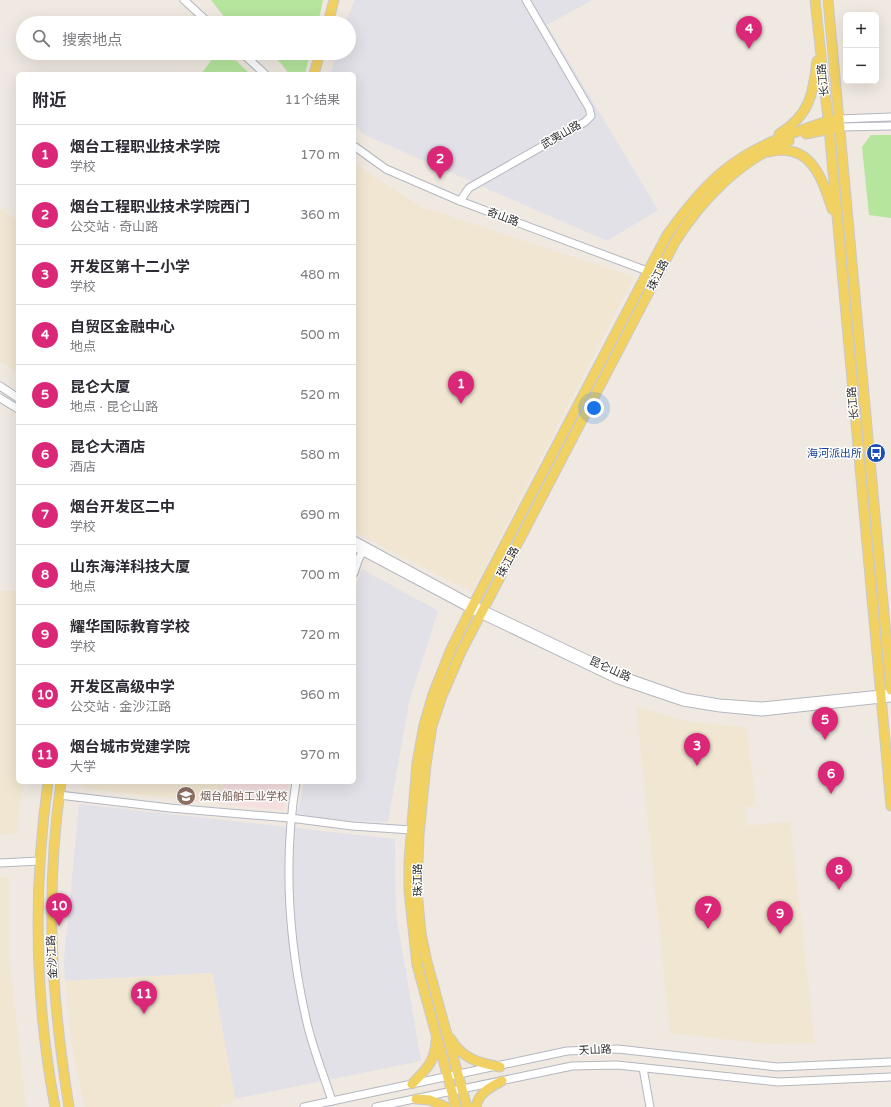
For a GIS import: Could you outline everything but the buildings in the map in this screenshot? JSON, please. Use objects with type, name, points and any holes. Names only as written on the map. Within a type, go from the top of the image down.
[{"type":"main road","points":[[330,16],[334,0]]},
{"type":"main road","name":"长江路","points":[[815,0],[828,124],[891,806]]},
{"type":"main road","name":"长江路","points":[[828,0],[891,691]]},
{"type":"main road","points":[[456,1107],[448,1077],[441,1033],[417,965],[412,932],[409,891],[410,830],[417,763],[424,725],[433,694],[451,649],[472,607],[653,274],[667,235],[705,187],[742,156],[767,142],[796,121],[808,104],[815,83],[819,45]]},
{"type":"main road","points":[[315,72],[318,60]]},
{"type":"main road","name":"珠江路","points":[[467,1107],[458,1075],[441,1033],[421,933],[417,892],[419,835],[426,765],[432,726],[442,696],[481,612],[653,274],[688,221],[707,198],[728,178],[762,154],[828,124],[840,123]]},
{"type":"main road","points":[[767,142],[828,124]]},
{"type":"main road","points":[[762,154],[778,150],[787,151],[800,154],[810,160],[824,182],[837,224]]},
{"type":"main road","name":"金沙江路","points":[[48,784],[40,861],[38,926],[40,990],[46,1048],[55,1107]]},
{"type":"main road","name":"金沙江路","points":[[61,784],[52,865],[50,917],[56,1017],[69,1107]]},
{"type":"main road","points":[[441,1033],[471,1060],[500,1067]]},
{"type":"main road","points":[[412,1084],[431,1064],[436,1054],[441,1033]]},
{"type":"main road","points":[[476,1107],[479,1099],[486,1090],[502,1081]]},
{"type":"main road","points":[[416,1099],[430,1100],[446,1107]]},
{"type":"street","points":[[184,0],[201,16]]},
{"type":"street","name":"武夷山路","points":[[460,201],[469,188],[585,122],[591,116],[589,108],[526,0]]},
{"type":"street","points":[[250,60],[263,72]]},
{"type":"street","points":[[840,123],[891,117]]},
{"type":"street","points":[[840,123],[891,126]]},
{"type":"street","name":"奇山路","points":[[356,147],[386,169],[460,201],[653,274]]},
{"type":"street","points":[[0,386],[16,397]]},
{"type":"street","points":[[0,398],[16,408]]},
{"type":"street","name":"昆仑山路","points":[[356,541],[481,612],[621,675],[684,697],[719,703],[762,706],[880,696],[891,698]]},
{"type":"street","points":[[356,567],[366,546]]},
{"type":"street","name":"昆仑山路","points":[[356,548],[472,607]]},
{"type":"street","name":"昆仑山路","points":[[880,696],[891,691]]},
{"type":"street","points":[[296,784],[290,818],[288,895],[297,973],[307,1024],[332,1101]]},
{"type":"street","points":[[59,795],[170,808],[290,818],[352,826],[410,830]]},
{"type":"street","points":[[0,862],[40,861]]},
{"type":"street","name":"天山路","points":[[304,1107],[500,1067],[567,1051],[618,1049],[777,1067],[891,1062]]},
{"type":"street","name":"天山路","points":[[376,1107],[572,1066],[617,1064],[778,1082],[891,1077]]},
{"type":"street","points":[[643,1068],[650,1107]]},
{"type":"shaded area","points":[[355,0],[592,0],[547,25],[658,210],[607,241],[365,135],[356,127],[356,72],[331,72],[334,60],[356,60],[356,16],[348,16]]},
{"type":"shaded area","points":[[356,164],[421,207],[634,277],[472,592],[356,533]]},
{"type":"shaded area","points":[[0,209],[16,219],[16,371],[0,361]]},
{"type":"shaded area","points":[[362,569],[438,611],[409,702],[388,822],[296,819],[304,784],[356,784],[356,587]]},
{"type":"shaded area","points":[[0,591],[16,591],[16,784],[22,784],[17,834],[0,835]]},
{"type":"shaded area","points":[[636,706],[688,722],[747,727],[756,806],[745,807],[747,826],[790,821],[815,1043],[769,1044],[670,1033]]},
{"type":"shaded area","name":"烟台船舶工业学校","points":[[82,784],[223,784],[220,804],[81,788]]},
{"type":"shaded area","points":[[223,784],[288,784],[283,810],[220,804]]},
{"type":"shaded area","points":[[79,804],[395,839],[396,914],[421,1061],[235,1099],[212,973],[65,981],[64,960]]},
{"type":"shaded area","points":[[0,877],[9,877],[9,955],[26,1107],[0,1107]]},
{"type":"shaded area","points":[[212,973],[235,1099],[228,1105],[219,1107],[84,1107],[72,1047],[65,981]]},
{"type":"green space","points":[[211,0],[323,0],[320,16],[224,16]]},
{"type":"green space","points":[[212,60],[235,60],[248,72],[203,72]]},
{"type":"green space","points":[[277,60],[308,60],[305,72],[288,72]]},
{"type":"green space","points":[[871,135],[891,135],[891,218],[869,215],[862,147]]},
{"type":"place","name":"自贸区金融中心","points":[[749,49]]},
{"type":"place","name":"烟台工程职业技术学院西门","points":[[440,179]]},
{"type":"place","name":"烟台工程职业技术学院","points":[[461,404]]},
{"type":"place","name":"海河派出所","points":[[876,453]]},
{"type":"place","name":"昆仑大厦","points":[[825,740]]},
{"type":"place","name":"开发区第十二小学","points":[[697,766]]},
{"type":"place","name":"昆仑大酒店","points":[[831,794]]},
{"type":"place","name":"烟台船舶工业学校","points":[[186,796]]},
{"type":"place","name":"山东海洋科技大厦","points":[[839,890]]},
{"type":"place","name":"开发区高级中学","points":[[59,926]]},
{"type":"place","name":"烟台开发区二中","points":[[708,929]]},
{"type":"place","name":"耀华国际教育学校","points":[[780,934]]},
{"type":"place","name":"烟台城市党建学院","points":[[144,1014]]}]
